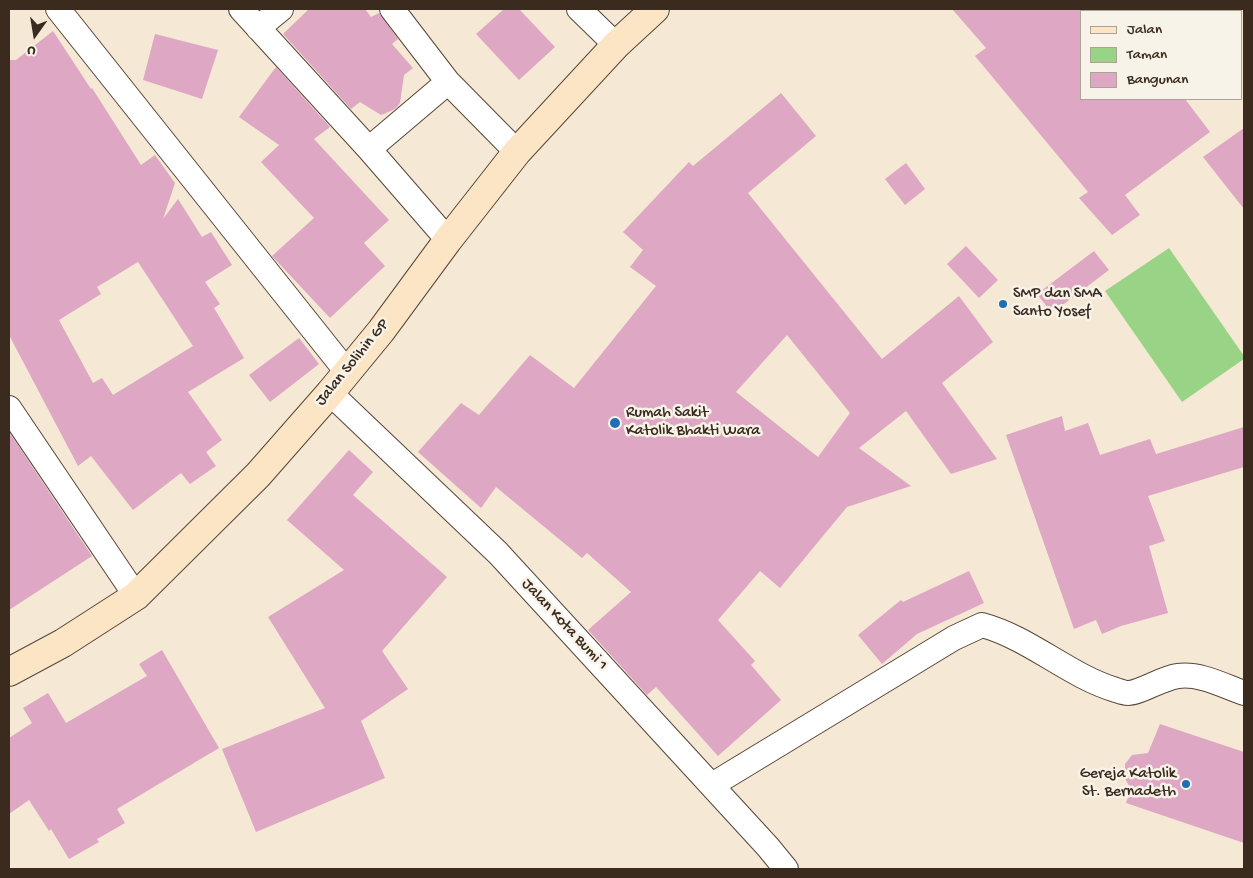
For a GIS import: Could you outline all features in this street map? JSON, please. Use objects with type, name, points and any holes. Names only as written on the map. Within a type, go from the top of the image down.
[{"type":"main road","name":"Jalan Solihin GP","points":[[9,672],[63,643],[136,596],[258,475],[381,331],[448,240],[517,152],[616,45],[656,9]]},
{"type":"street","name":"Jalan Kota Bumi 1","points":[[58,9],[339,382],[712,785],[786,869]]},
{"type":"street","points":[[241,9],[369,149],[448,240]]},
{"type":"street","points":[[258,28],[281,9]]},
{"type":"street","points":[[392,9],[448,82],[517,152]]},
{"type":"street","points":[[579,9],[616,45]]},
{"type":"street","points":[[369,149],[448,82]]},
{"type":"street","points":[[9,408],[136,596]]},
{"type":"street","points":[[712,785],[954,638],[982,625],[1007,634],[1096,682],[1116,690],[1128,693],[1180,675],[1204,679],[1244,693]]},
{"type":"green space","points":[[1169,248],[1244,356],[1244,359],[1182,402],[1105,291]]},
{"type":"building","points":[[309,9],[365,9],[371,17],[379,13],[398,39],[392,44],[413,68],[404,75],[400,103],[397,107],[381,115],[360,102],[351,109],[283,34]]},
{"type":"building","points":[[504,9],[519,9],[555,47],[519,80],[476,34]]},
{"type":"building","points":[[952,9],[1082,9],[1080,10],[1080,100],[1186,100],[1210,132],[1125,195],[1140,215],[1112,235],[1079,198],[1088,192],[975,56],[986,48]]},
{"type":"building","points":[[53,31],[141,165],[155,155],[175,183],[163,219],[178,199],[202,237],[211,232],[232,265],[205,282],[220,304],[214,308],[244,358],[188,392],[222,440],[206,452],[216,466],[190,484],[181,473],[133,510],[91,456],[78,466],[9,335],[9,60],[16,60]],"holes":[[[138,262],[193,346],[113,395],[102,378],[93,383],[59,320],[101,294],[97,287]]]},
{"type":"building","points":[[155,34],[218,50],[202,99],[143,80]]},
{"type":"building","points":[[276,67],[330,127],[314,139],[389,220],[364,243],[385,266],[330,318],[272,256],[314,218],[261,162],[279,145],[239,117]]},
{"type":"building","points":[[781,93],[816,136],[748,193],[882,359],[959,296],[993,342],[942,383],[997,459],[951,474],[906,411],[859,448],[911,486],[847,507],[780,588],[760,571],[718,620],[755,661],[751,665],[781,700],[718,756],[656,687],[647,695],[588,630],[631,592],[587,553],[582,558],[496,487],[481,508],[418,452],[461,403],[479,415],[530,355],[574,388],[656,286],[630,267],[643,250],[623,232],[689,162],[693,166]],"holes":[[[787,335],[850,413],[818,457],[736,392]]]},
{"type":"building","points":[[1244,128],[1244,209],[1203,157]]},
{"type":"building","points":[[906,163],[925,189],[905,205],[885,179]]},
{"type":"building","points":[[966,246],[998,280],[979,298],[947,264]]},
{"type":"building","points":[[1094,251],[1109,270],[1052,313],[1037,294]]},
{"type":"building","points":[[299,338],[319,364],[270,402],[249,375]]},
{"type":"building","points":[[1062,416],[1065,431],[1088,423],[1100,455],[1150,439],[1156,454],[1244,427],[1244,467],[1148,496],[1165,541],[1149,546],[1168,613],[1121,626],[1102,634],[1096,620],[1074,629],[1006,435]]},
{"type":"building","points":[[9,432],[92,556],[9,610]]},
{"type":"building","points":[[349,450],[373,472],[353,495],[447,577],[382,651],[408,689],[361,721],[385,778],[256,832],[222,749],[325,708],[268,617],[344,570],[287,520]]},
{"type":"building","points":[[969,571],[984,603],[917,634],[882,664],[858,635],[901,600],[903,602]]},
{"type":"building","points":[[162,650],[219,748],[117,809],[125,823],[97,839],[99,842],[69,859],[51,829],[49,831],[29,800],[9,814],[9,738],[32,723],[23,708],[48,693],[66,723],[147,676],[139,664]]},
{"type":"building","name":"Gereja Katolik St. Bernadeth","points":[[1160,724],[1244,752],[1244,843],[1126,803],[1131,789],[1125,779],[1125,764],[1132,755],[1148,753]]},
{"type":"place","name":"SMP dan SMA Santo Yosef","points":[[1003,304]]},
{"type":"place","name":"Rumah Sakit Katolik Bhakti Wara","points":[[615,423]]},
{"type":"place","name":"Gereja Katolik St. Bernadeth","points":[[1186,784]]}]
